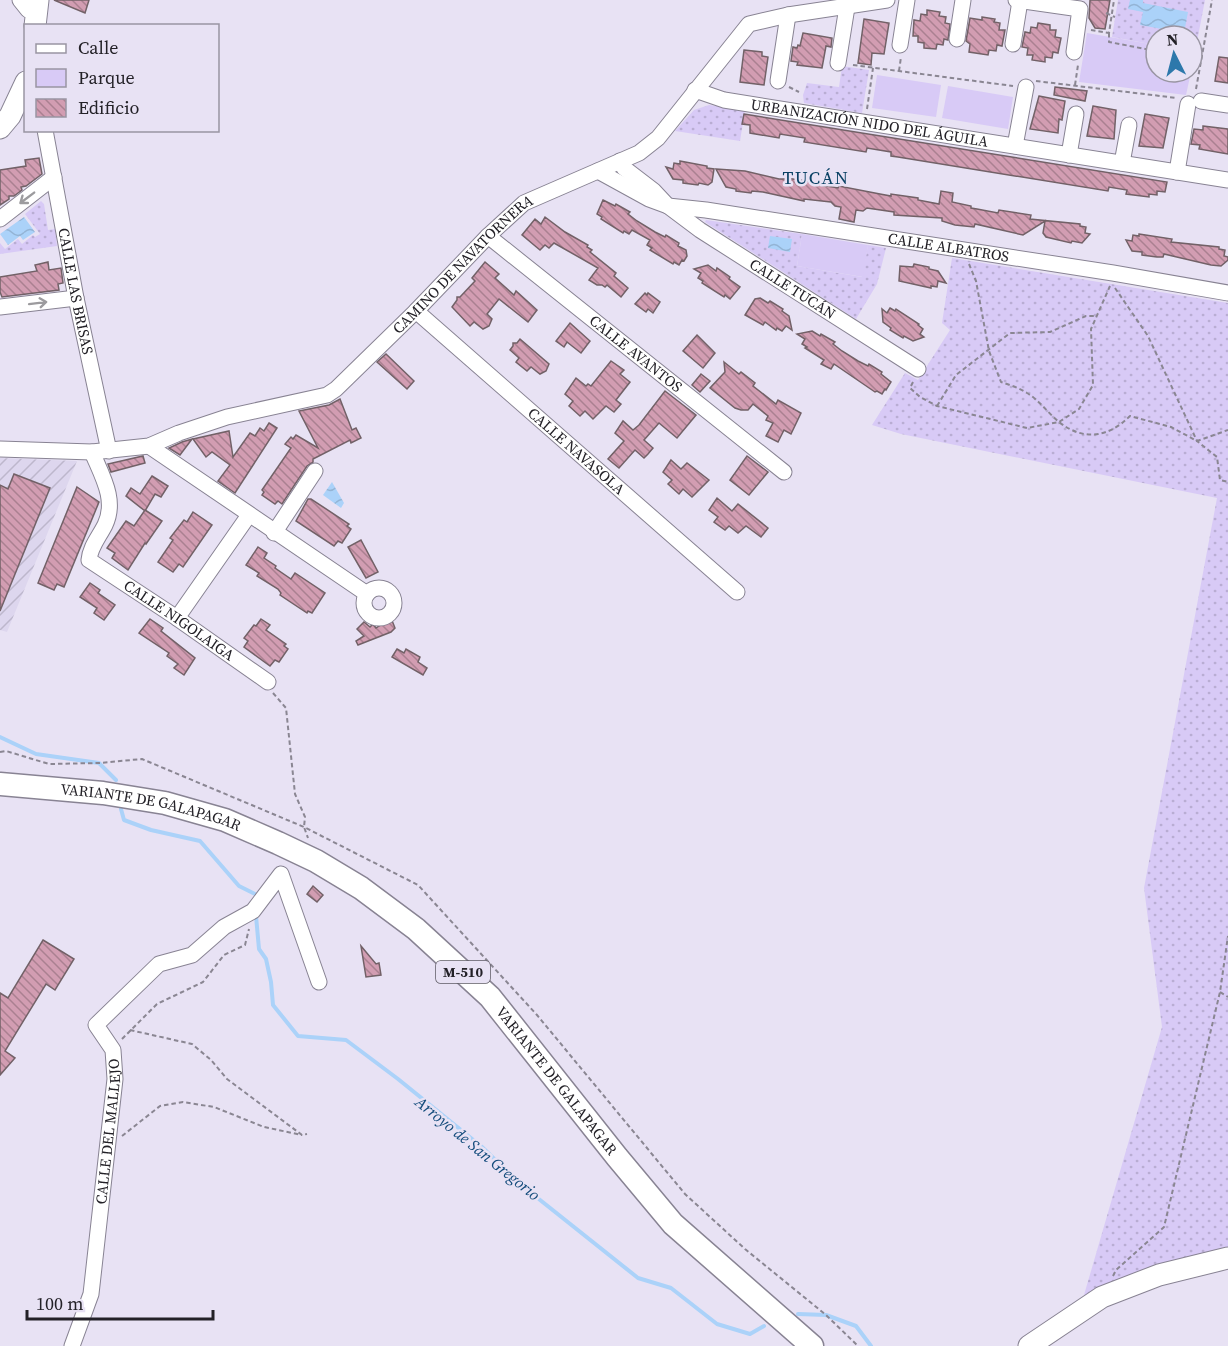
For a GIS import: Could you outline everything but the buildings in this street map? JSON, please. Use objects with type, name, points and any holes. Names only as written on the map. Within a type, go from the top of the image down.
[{"type":"main road","points":[[0,128],[20,105],[24,90]]},
{"type":"main road","name":"VARIANTE DE GALAPAGAR","points":[[0,784],[103,793],[165,803],[225,820],[316,861],[361,888],[416,929],[490,997],[673,1224],[812,1346]]},
{"type":"main road","points":[[1029,1346],[1102,1297],[1159,1275],[1228,1258]]},
{"type":"street","name":"CAMINO DE NAVATORNERA","points":[[0,449],[92,452],[149,446],[227,417],[327,395],[416,311],[488,236],[524,203],[639,153],[658,138],[749,24],[788,15],[887,0]]},
{"type":"street","points":[[900,45],[907,0]]},
{"type":"street","points":[[957,39],[963,0]]},
{"type":"street","points":[[1013,44],[1018,0],[1059,3],[1080,9],[1074,52]]},
{"type":"street","points":[[838,63],[847,7]]},
{"type":"street","name":"URBANIZACIÓN NIDO DEL ÁGUILA","points":[[778,81],[788,15]]},
{"type":"street","points":[[1016,146],[1026,87]]},
{"type":"street","name":"URBANIZACIÓN NIDO DEL ÁGUILA","points":[[695,90],[724,100],[1228,180]]},
{"type":"street","points":[[1177,172],[1194,102],[1228,105]]},
{"type":"street","points":[[1069,155],[1076,114]]},
{"type":"street","points":[[1122,163],[1129,125]]},
{"type":"street","name":"CALLE LAS BRISAS","points":[[45,132],[76,298],[109,451]]},
{"type":"street","name":"CALLE TUCÁN","points":[[620,161],[624,168],[654,191],[668,206],[700,230],[918,369]]},
{"type":"street","name":"CALLE TUCÁN","points":[[598,171],[649,199],[668,206]]},
{"type":"street","points":[[0,219],[54,177]]},
{"type":"street","name":"CALLE ALBATROS","points":[[668,206],[964,250],[1228,293]]},
{"type":"street","name":"CALLE AVANTOS","points":[[488,236],[784,472]]},
{"type":"street","points":[[0,307],[76,298]]},
{"type":"street","name":"CALLE NAVASOLA","points":[[416,311],[737,592]]},
{"type":"street","points":[[149,446],[367,594]]},
{"type":"street","name":"CALLE NIGOLAIGA","points":[[92,452],[111,502],[106,523],[90,553],[89,560],[268,682]]},
{"type":"street","points":[[274,533],[315,471]]},
{"type":"street","points":[[177,618],[249,516]]},
{"type":"street","name":"CALLE DEL MALLEJO","points":[[72,1346],[91,1294],[115,1079],[112,1050],[96,1024],[159,964],[192,955],[224,927],[253,911],[281,874],[319,982]]},
{"type":"path","points":[[1114,0],[1109,42],[1144,49]]},
{"type":"path","points":[[1204,45],[1212,0]]},
{"type":"path","points":[[1106,13],[1113,16]]},
{"type":"path","points":[[1077,28],[1109,33]]},
{"type":"path","points":[[1074,52],[1080,56],[1076,86]]},
{"type":"path","points":[[838,63],[1026,87],[1032,80],[1194,102],[1197,84]]},
{"type":"path","points":[[865,122],[873,68]]},
{"type":"path","points":[[964,250],[976,281],[989,351],[1001,382],[1029,393],[1059,422],[1077,434],[1098,435],[1120,426],[1130,416],[1171,427],[1197,441],[1217,457],[1220,480],[1228,482]]},
{"type":"path","points":[[918,369],[910,388],[920,397],[937,406],[1027,428],[1059,422],[1079,409],[1093,385],[1092,328],[1112,284],[1148,336],[1197,441]]},
{"type":"path","points":[[937,406],[956,375],[1010,333],[1050,332],[1086,316],[1097,316]]},
{"type":"path","points":[[1197,441],[1228,430]]},
{"type":"path","points":[[268,682],[268,689],[286,708],[295,794],[305,817],[304,827],[308,839],[313,844]]},
{"type":"path","points":[[1102,1297],[1116,1270],[1164,1227],[1220,992],[1228,936]]},
{"type":"path","points":[[112,1050],[157,1005],[203,982],[224,955],[245,945]]},
{"type":"path","points":[[1220,992],[1228,997]]},
{"type":"path","points":[[130,1030],[192,1044],[211,1060],[227,1079],[302,1135]]},
{"type":"path","points":[[106,1149],[160,1106],[183,1102],[214,1107],[264,1127],[307,1134]]},
{"type":"shaded area","points":[[0,458],[77,461],[7,632],[0,630]]},
{"type":"green space","points":[[1118,0],[1205,0],[1200,24],[1144,24],[1144,43],[1112,37]]},
{"type":"green space","points":[[1087,33],[1144,43],[1144,84],[1188,84],[1186,95],[1079,82]]},
{"type":"green space","points":[[842,66],[869,70],[862,113],[804,103],[803,95],[807,83],[839,87]]},
{"type":"green space","points":[[877,75],[941,85],[936,117],[872,108]]},
{"type":"green space","points":[[948,86],[1013,97],[1008,129],[942,118]]},
{"type":"green space","points":[[709,105],[745,110],[740,141],[675,131],[694,110]]},
{"type":"green space","points":[[41,201],[44,204],[48,230],[55,229],[57,246],[0,254],[0,243],[5,249],[18,239],[22,244],[33,235],[35,237],[40,234],[25,214]]},
{"type":"green space","points":[[706,220],[802,234],[797,266],[862,277],[868,245],[886,248],[877,284],[856,319],[705,222]]},
{"type":"green space","points":[[802,234],[868,245],[863,277],[797,266]]},
{"type":"green space","points":[[952,258],[1228,303],[1228,1251],[1084,1295],[1162,1027],[1144,888],[1217,498],[901,434],[872,425],[905,373],[918,380],[950,330],[942,323]]},
{"type":"water","points":[[1130,0],[1143,0],[1143,3],[1188,12],[1186,24],[1144,26],[1140,25],[1143,12],[1128,9]]},
{"type":"water","points":[[24,217],[35,232],[23,240],[20,236],[8,245],[0,234]]},
{"type":"water","points":[[770,236],[792,239],[790,252],[768,248]]},
{"type":"water","points":[[332,482],[344,503],[341,508],[323,495]]},
{"type":"waterway","name":"Arroyo de San Gregorio","points":[[0,737],[36,754],[99,763],[116,780]]},
{"type":"waterway","name":"Arroyo de San Gregorio","points":[[121,809],[124,820],[151,830],[200,841],[239,886],[255,894]]},
{"type":"waterway","name":"Arroyo de San Gregorio","points":[[256,916],[259,949],[266,959],[273,1005],[298,1036],[346,1040],[482,1147],[520,1184],[638,1278],[671,1288],[717,1324],[750,1334],[764,1326]]},
{"type":"waterway","name":"Arroyo de San Gregorio","points":[[798,1314],[826,1315],[856,1326],[871,1346]]},
{"type":"district","name":"TUCÁN","points":[[816,178]]}]
